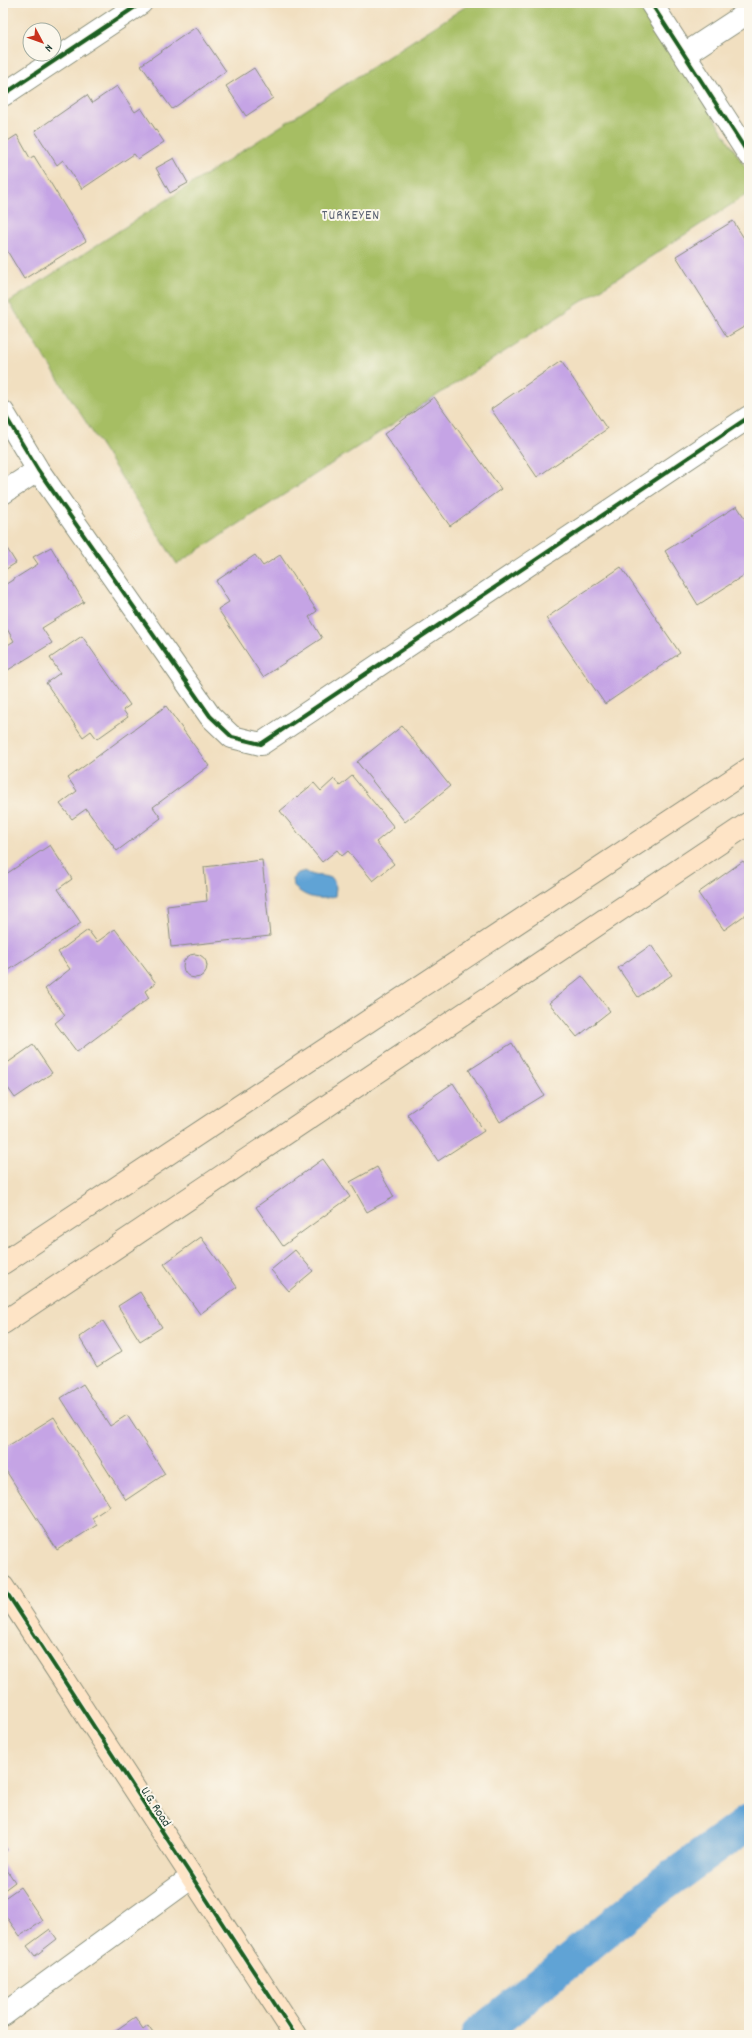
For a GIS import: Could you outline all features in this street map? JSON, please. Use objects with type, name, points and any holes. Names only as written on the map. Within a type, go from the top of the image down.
[{"type":"main road","points":[[3,1263],[749,769]]},
{"type":"main road","points":[[3,1323],[749,823]]},
{"type":"main road","name":"U.G. Road","points":[[3,1587],[295,2035]]},
{"type":"street","points":[[3,95],[141,3]]},
{"type":"street","points":[[651,3],[749,155]]},
{"type":"street","points":[[685,54],[749,12]]},
{"type":"street","points":[[3,412],[38,470],[210,716],[232,737],[261,744],[749,417]]},
{"type":"street","points":[[3,493],[38,470]]},
{"type":"street","points":[[3,2015],[192,1877]]},
{"type":"green space","points":[[471,3],[640,3],[749,173],[749,193],[177,564],[9,302]]},
{"type":"water","points":[[305,871],[313,875],[326,876],[333,879],[336,887],[335,896],[323,898],[312,897],[293,886],[292,879],[298,873]]},
{"type":"building","points":[[196,27],[226,71],[172,109],[141,65]]},
{"type":"building","points":[[254,68],[273,98],[246,116],[226,86]]},
{"type":"building","points":[[117,86],[135,112],[141,108],[164,142],[138,159],[134,154],[82,189],[63,160],[57,165],[35,131],[87,95],[92,103]]},
{"type":"building","points":[[17,135],[30,158],[34,156],[86,241],[24,279],[3,244],[3,144]]},
{"type":"building","points":[[174,158],[188,183],[170,193],[156,168]]},
{"type":"building","points":[[733,221],[749,246],[749,324],[727,337],[676,256]]},
{"type":"building","points":[[561,361],[607,429],[537,477],[491,409]]},
{"type":"building","points":[[434,397],[501,489],[450,526],[384,434]]},
{"type":"building","points":[[749,463],[749,474],[744,467]]},
{"type":"building","points":[[737,506],[749,525],[749,572],[698,605],[665,551]]},
{"type":"building","points":[[3,542],[16,563],[3,571]]},
{"type":"building","points":[[51,547],[84,602],[42,628],[52,643],[8,670],[3,662],[3,648],[14,641],[7,629],[3,631],[3,586],[38,564],[33,557]]},
{"type":"building","points":[[255,555],[263,566],[280,555],[317,611],[309,617],[322,638],[263,677],[218,609],[229,602],[216,581]]},
{"type":"building","points":[[621,567],[680,653],[605,704],[546,618]]},
{"type":"building","points":[[82,636],[130,705],[123,710],[128,717],[97,739],[91,731],[83,737],[46,683],[60,673],[50,658]]},
{"type":"building","points":[[166,706],[209,766],[153,807],[161,818],[117,851],[86,809],[72,819],[60,804],[77,791],[68,778]]},
{"type":"building","points":[[402,726],[450,786],[405,822],[357,762]]},
{"type":"building","points":[[352,776],[394,827],[376,842],[394,864],[373,881],[348,851],[342,856],[337,850],[322,862],[280,811],[314,783],[321,791],[334,779],[340,786]]},
{"type":"building","points":[[50,845],[72,879],[58,889],[81,923],[3,974],[3,876]]},
{"type":"building","points":[[262,860],[270,936],[171,947],[167,906],[207,901],[204,867]]},
{"type":"building","points":[[743,861],[749,869],[749,912],[724,930],[698,893]]},
{"type":"building","points":[[115,929],[156,983],[145,991],[149,998],[77,1052],[55,1023],[65,1015],[45,989],[70,969],[58,952],[88,930],[97,942]]},
{"type":"building","points":[[651,945],[672,975],[638,997],[618,968]]},
{"type":"building","points":[[195,954],[204,957],[207,966],[204,975],[195,978],[186,975],[183,966],[186,957]]},
{"type":"building","points":[[582,976],[610,1011],[577,1037],[549,1003]]},
{"type":"building","points":[[512,1043],[544,1095],[500,1122],[469,1070]]},
{"type":"building","points":[[33,1045],[52,1073],[15,1098],[3,1081],[3,1066]]},
{"type":"building","points":[[453,1083],[484,1131],[438,1161],[407,1114]]},
{"type":"building","points":[[323,1159],[350,1197],[283,1246],[256,1207]]},
{"type":"building","points":[[377,1167],[394,1197],[367,1212],[350,1182]]},
{"type":"building","points":[[201,1237],[237,1287],[200,1314],[164,1264]]},
{"type":"building","points":[[295,1250],[313,1271],[289,1291],[271,1270]]},
{"type":"building","points":[[140,1292],[162,1327],[140,1341],[118,1306]]},
{"type":"building","points":[[103,1321],[122,1351],[97,1367],[79,1337]]},
{"type":"building","points":[[83,1384],[110,1426],[127,1415],[165,1474],[126,1500],[61,1398]]},
{"type":"building","points":[[54,1417],[110,1506],[92,1518],[97,1525],[57,1550],[3,1466],[3,1449]]},
{"type":"building","points":[[3,1845],[7,1850],[3,1853]]},
{"type":"building","points":[[3,1864],[15,1882],[3,1891]]},
{"type":"building","points":[[20,1887],[43,1921],[20,1936],[3,1912],[3,1899]]},
{"type":"building","points":[[50,1929],[57,1939],[35,1956],[27,1946]]},
{"type":"building","points":[[135,2017],[143,2029],[148,2025],[155,2035],[109,2035]]},
{"type":"waterway","points":[[478,2035],[654,1891],[749,1822]]},
{"type":"cycle path","points":[[3,95],[141,3]]},
{"type":"cycle path","points":[[651,3],[749,155]]},
{"type":"cycle path","points":[[3,412],[38,470],[210,716],[232,737],[261,744],[749,417]]},
{"type":"cycle path","points":[[3,1587],[295,2035]]},
{"type":"district","name":"TURKEYEN","points":[[351,214]]}]
